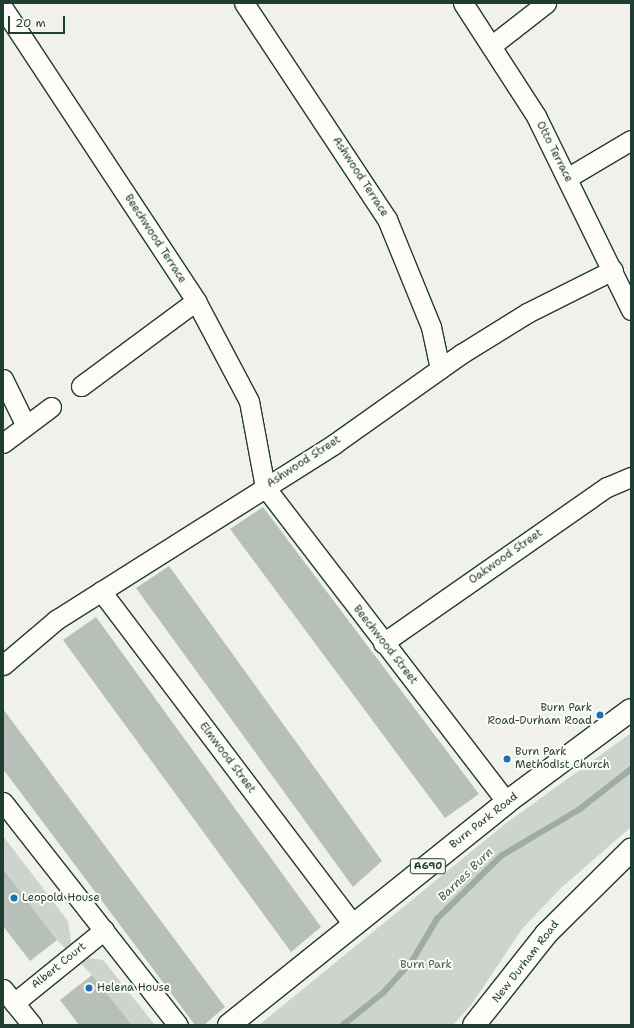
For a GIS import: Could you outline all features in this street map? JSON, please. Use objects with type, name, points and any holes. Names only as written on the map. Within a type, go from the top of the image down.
[{"type":"highway","name":"Burn Park Road","points":[[229,1025],[507,802],[631,710]]},
{"type":"highway","name":"New Durham Road","points":[[474,1025],[546,934],[631,850]]},
{"type":"street","name":"Ashwood Terrace","points":[[244,3],[387,220],[432,327],[440,369]]},
{"type":"street","name":"Otto Terrace","points":[[463,3],[536,116],[613,270],[631,310]]},
{"type":"street","points":[[491,46],[546,3]]},
{"type":"street","name":"Beechwood Terrace","points":[[3,8],[196,301],[249,401],[265,487]]},
{"type":"street","points":[[567,178],[631,140]]},
{"type":"street","name":"Ashwood Street","points":[[3,665],[56,620],[265,487],[440,369],[527,313],[613,270]]},
{"type":"street","points":[[81,386],[196,301]]},
{"type":"street","points":[[3,379],[26,426]]},
{"type":"street","points":[[3,443],[50,407]]},
{"type":"street","name":"Oakwood Street","points":[[383,643],[607,487],[631,477]]},
{"type":"street","name":"Beechwood Street","points":[[265,487],[383,643],[507,802]]},
{"type":"street","name":"Elmwood Street","points":[[101,591],[354,925]]},
{"type":"street","points":[[3,802],[178,1025]]},
{"type":"street","name":"Albert Court","points":[[32,1025],[9,996],[104,930]]},
{"type":"green space","name":"Burn Park","points":[[631,733],[631,827],[561,888],[522,929],[472,1004],[453,1025],[259,1025],[505,824]]},
{"type":"green space","points":[[3,836],[68,921],[73,956],[57,940],[3,869]]},
{"type":"green space","points":[[73,956],[103,960],[155,1025],[132,1025],[92,975]]},
{"type":"building","points":[[263,507],[479,794],[445,818],[230,529]]},
{"type":"building","points":[[169,566],[382,861],[353,887],[136,588]]},
{"type":"building","points":[[96,617],[321,927],[291,952],[63,640]]},
{"type":"building","points":[[3,709],[225,1007],[204,1025],[195,1025],[3,769]]},
{"type":"building","name":"Leopold House","points":[[3,869],[57,940],[30,961],[3,926]]},
{"type":"building","name":"Helena House","points":[[92,975],[132,1025],[79,1025],[60,1000]]},
{"type":"waterway","name":"Barnes Burn","points":[[343,1025],[383,993],[412,961],[437,919],[501,856],[580,809],[631,769]]},
{"type":"place","name":"Burn Park Road-Durham Road","points":[[600,715]]},
{"type":"place","name":"Burn Park Methodist Church","points":[[507,759]]},
{"type":"place","name":"Leopold House","points":[[14,898]]},
{"type":"place","name":"Helena House","points":[[89,988]]}]
